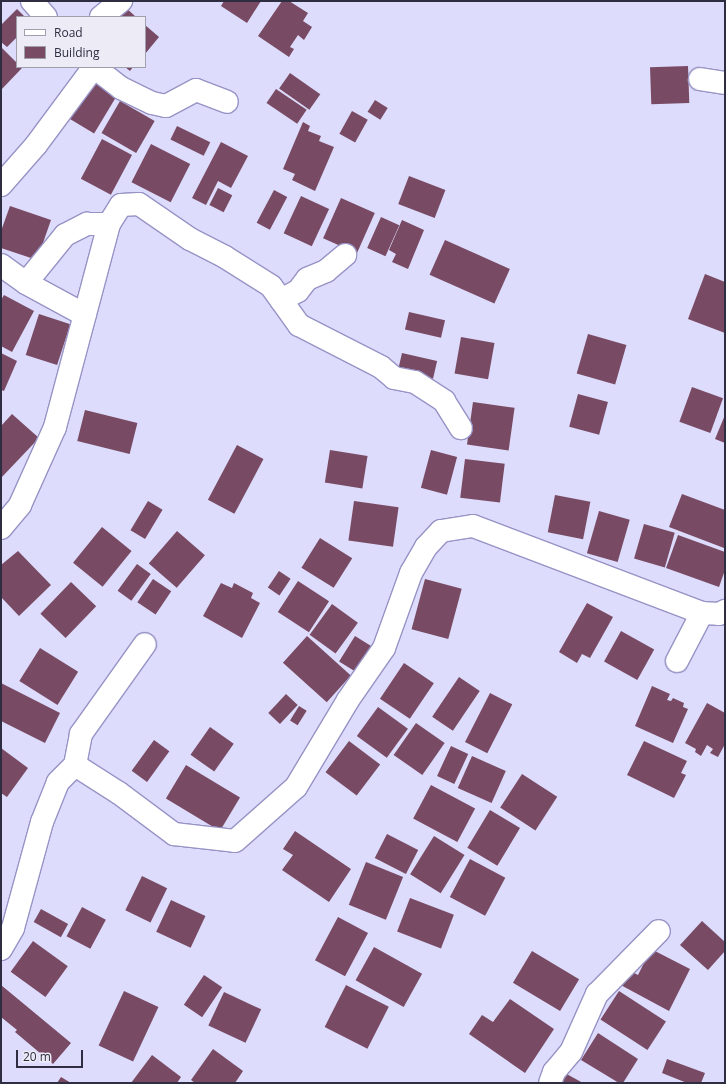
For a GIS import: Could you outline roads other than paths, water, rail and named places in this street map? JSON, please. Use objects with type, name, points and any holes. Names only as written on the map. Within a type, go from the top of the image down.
[{"type":"street","points":[[32,1],[45,16]]},
{"type":"street","points":[[102,16],[121,1]]},
{"type":"street","points":[[1,185],[36,145],[93,68]]},
{"type":"street","points":[[95,68],[121,88],[152,103],[166,106],[196,90],[227,102]]},
{"type":"street","points":[[700,79],[725,83]]},
{"type":"street","points":[[1,528],[20,504],[55,427],[109,224],[121,205],[139,204],[190,239],[226,257],[271,286],[299,325],[381,367],[394,378],[415,382],[444,401],[461,428]]},
{"type":"street","points":[[26,283],[65,235],[87,224],[109,224]]},
{"type":"street","points":[[281,300],[298,290],[307,279],[326,271],[345,255]]},
{"type":"street","points":[[1,265],[26,283],[85,315]]},
{"type":"street","points":[[75,765],[119,794],[174,834],[235,841],[296,787],[348,700],[384,648],[412,572],[426,547],[441,531],[473,526],[702,613],[719,614],[725,611]]},
{"type":"street","points":[[677,661],[702,613]]},
{"type":"street","points":[[1,949],[12,928],[42,822],[58,782],[75,765],[81,734],[145,644]]},
{"type":"street","points":[[550,1083],[554,1072],[571,1052],[597,994],[659,931]]}]
